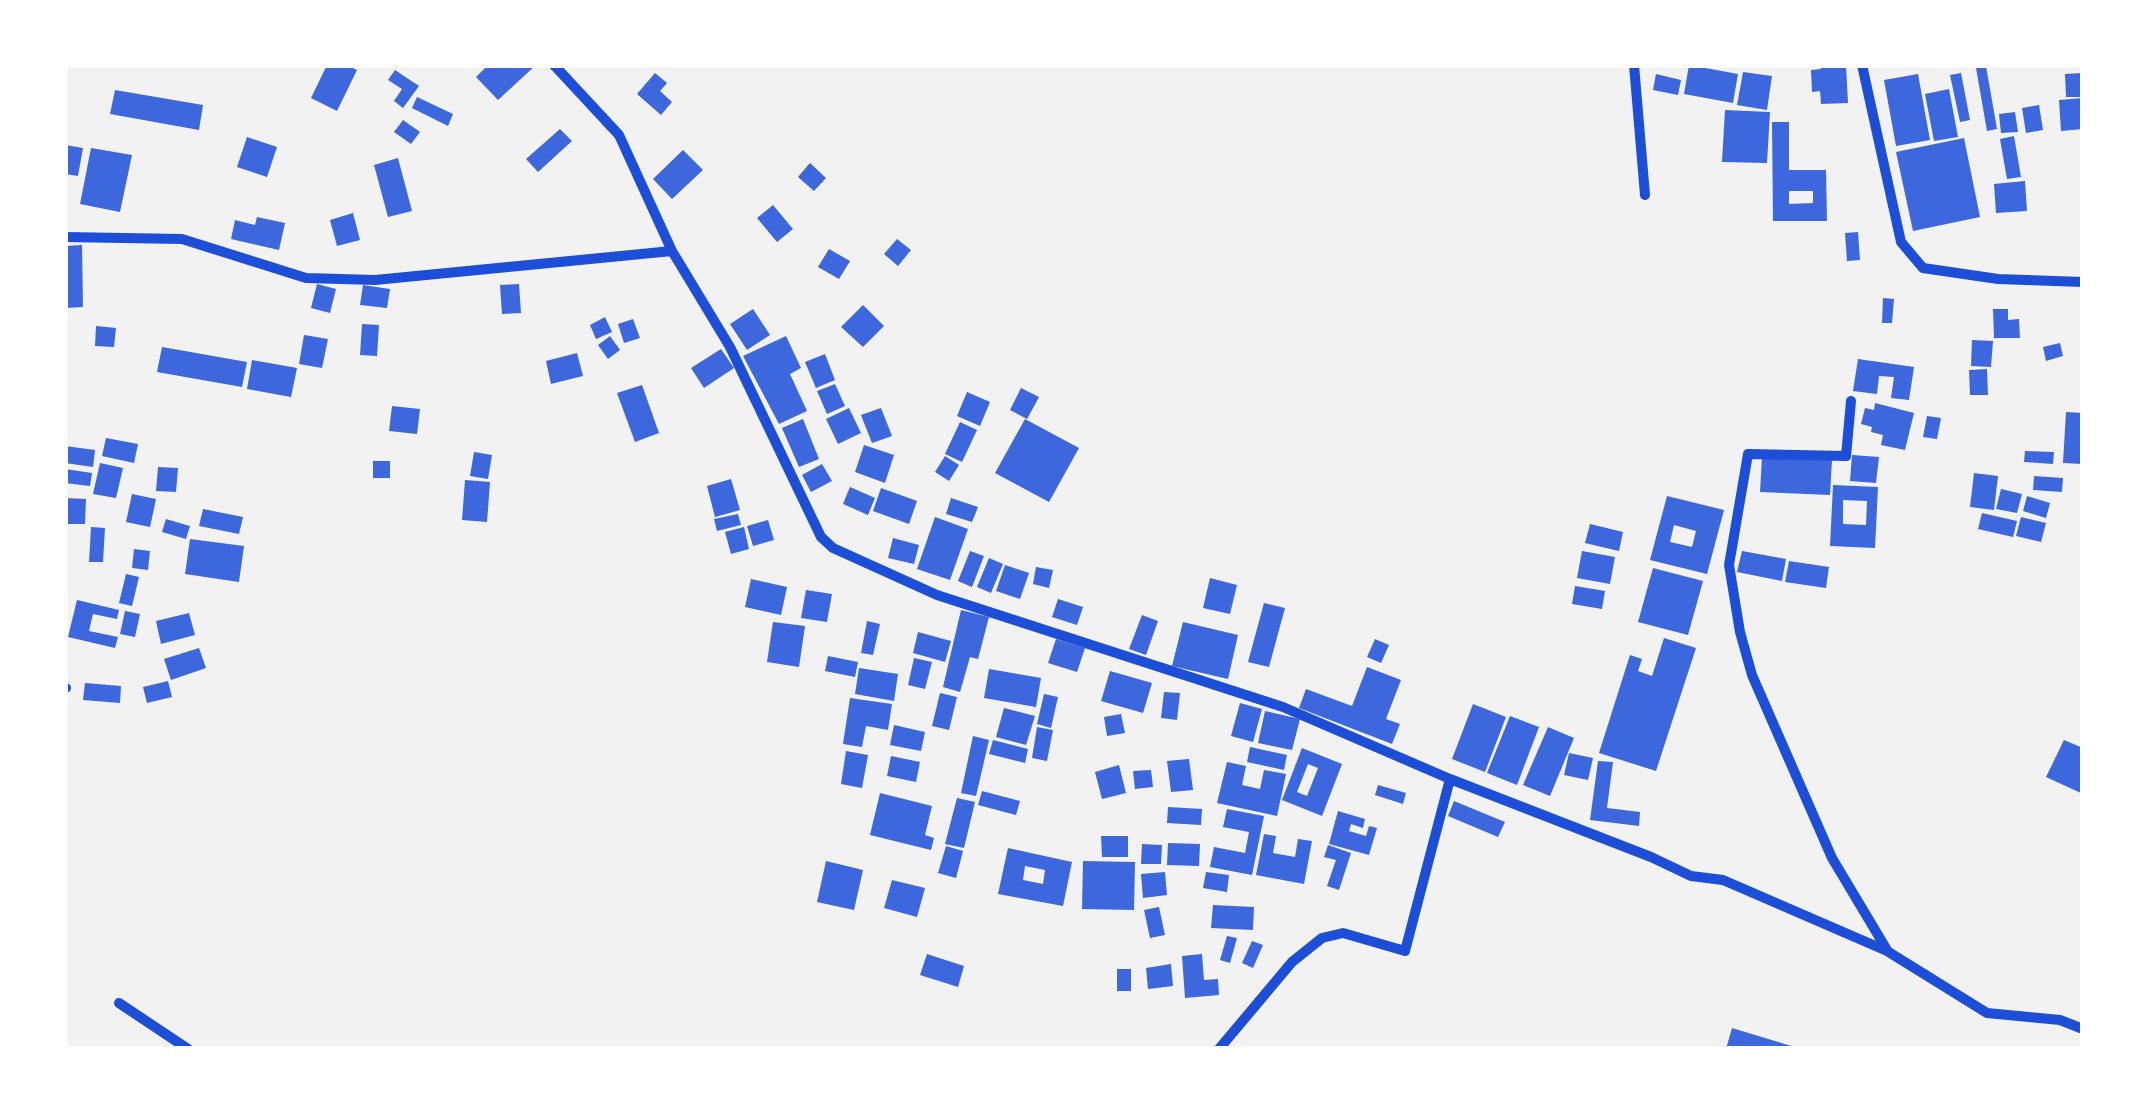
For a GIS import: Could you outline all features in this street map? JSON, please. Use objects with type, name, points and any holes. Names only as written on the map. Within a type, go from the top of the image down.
[{"type":"street","points":[[554,65],[618,134],[672,251],[730,347],[821,537],[833,548],[937,595],[1282,707],[1450,780],[1691,876],[1723,880],[1888,951],[1986,1013],[2060,1020],[2083,1028]]},
{"type":"street","points":[[1634,65],[1645,196]]},
{"type":"street","points":[[1862,65],[1901,242],[1923,268],[1998,279],[2083,282]]},
{"type":"street","points":[[65,237],[182,239],[306,278],[375,280],[672,251]]},
{"type":"street","points":[[1851,401],[1846,456],[1748,454],[1729,565],[1752,675],[1832,858],[1888,951]]},
{"type":"street","points":[[1220,1049],[1292,962],[1322,938],[1343,933],[1405,951],[1450,780]]},
{"type":"street","points":[[119,1003],[188,1049]]},
{"type":"building","points":[[327,65],[347,65],[357,70],[337,111],[311,98]]},
{"type":"building","points":[[488,65],[536,65],[498,100],[476,77]]},
{"type":"building","points":[[1689,65],[1738,74],[1733,103],[1684,94]]},
{"type":"building","points":[[1820,65],[1846,65],[1848,103],[1821,104],[1820,91],[1812,92],[1811,70],[1821,69]]},
{"type":"building","points":[[1986,66],[1997,129],[1987,131],[1976,68]]},
{"type":"building","points":[[395,70],[419,86],[403,108],[394,101],[402,89],[388,80]]},
{"type":"building","points":[[1743,72],[1772,76],[1767,110],[1737,105]]},
{"type":"building","points":[[655,73],[667,83],[660,91],[672,102],[661,115],[637,94]]},
{"type":"building","points":[[1961,73],[1970,120],[1960,122],[1950,75]]},
{"type":"building","points":[[2082,73],[2083,97],[2066,97],[2065,74]]},
{"type":"building","points":[[1656,74],[1681,80],[1678,95],[1653,90]]},
{"type":"building","points":[[1918,74],[1930,140],[1896,146],[1884,80]]},
{"type":"building","points":[[1949,89],[1958,137],[1934,141],[1925,94]]},
{"type":"building","points":[[115,90],[203,105],[199,130],[110,114]]},
{"type":"building","points":[[417,97],[453,114],[448,126],[412,108]]},
{"type":"building","points":[[2083,98],[2083,129],[2061,131],[2059,100]]},
{"type":"building","points":[[2039,105],[2043,130],[2026,133],[2022,108]]},
{"type":"building","points":[[1725,110],[1770,112],[1767,163],[1722,162]]},
{"type":"building","points":[[2015,112],[2018,132],[2001,133],[1999,114]]},
{"type":"building","points":[[403,120],[420,132],[411,144],[394,132]]},
{"type":"building","points":[[1772,122],[1789,122],[1789,170],[1826,170],[1827,221],[1773,221]],"holes":[[[1789,191],[1813,191],[1813,203],[1789,204]]]},
{"type":"building","points":[[560,129],[572,141],[538,172],[526,159]]},
{"type":"building","points":[[2014,136],[2021,177],[2007,179],[2000,139]]},
{"type":"building","points":[[247,137],[277,147],[267,177],[237,167]]},
{"type":"building","points":[[1964,138],[1980,217],[1913,231],[1896,152]]},
{"type":"building","points":[[65,145],[83,148],[78,176],[65,174]]},
{"type":"building","points":[[91,148],[132,155],[120,212],[80,204]]},
{"type":"building","points":[[683,150],[703,170],[672,199],[653,179]]},
{"type":"building","points":[[398,158],[412,211],[388,217],[374,165]]},
{"type":"building","points":[[810,163],[826,178],[814,191],[798,177]]},
{"type":"building","points":[[2025,181],[2027,211],[1996,213],[1994,184]]},
{"type":"building","points":[[773,205],[793,229],[777,242],[757,218]]},
{"type":"building","points":[[353,213],[360,240],[337,246],[330,220]]},
{"type":"building","points":[[257,217],[285,223],[279,250],[231,239],[235,220],[255,225]]},
{"type":"building","points":[[1858,232],[1860,260],[1847,261],[1845,233]]},
{"type":"building","points":[[897,239],[911,250],[898,266],[884,254]]},
{"type":"building","points":[[82,245],[83,307],[65,308],[65,246]]},
{"type":"building","points":[[829,249],[850,261],[839,279],[818,267]]},
{"type":"building","points":[[317,284],[336,289],[330,313],[311,308]]},
{"type":"building","points":[[519,284],[521,313],[502,314],[500,285]]},
{"type":"building","points":[[363,285],[390,289],[387,308],[360,305]]},
{"type":"building","points":[[1883,298],[1894,299],[1892,323],[1882,323]]},
{"type":"building","points":[[863,305],[884,326],[863,347],[841,327]]},
{"type":"building","points":[[753,309],[770,335],[747,350],[730,324]]},
{"type":"building","points":[[1993,309],[2008,309],[2008,320],[2019,319],[2020,338],[1994,338]]},
{"type":"building","points":[[605,317],[612,332],[596,339],[590,325]]},
{"type":"building","points":[[633,319],[640,338],[624,343],[618,324]]},
{"type":"building","points":[[362,324],[379,325],[377,356],[360,355]]},
{"type":"building","points":[[96,326],[116,328],[114,347],[95,346]]},
{"type":"building","points":[[304,335],[328,339],[322,368],[299,364]]},
{"type":"building","points":[[610,336],[620,350],[608,359],[598,345]]},
{"type":"building","points":[[786,336],[801,368],[790,374],[807,411],[779,424],[743,356]]},
{"type":"building","points":[[1972,340],[1993,341],[1991,367],[1971,366]]},
{"type":"building","points":[[2060,343],[2063,356],[2046,361],[2043,347]]},
{"type":"building","points":[[162,347],[247,362],[242,387],[157,372]]},
{"type":"building","points":[[721,349],[734,368],[704,388],[691,368]]},
{"type":"building","points":[[577,353],[583,376],[551,384],[546,361]]},
{"type":"building","points":[[825,354],[835,380],[816,388],[805,362]]},
{"type":"building","points":[[1858,359],[1914,367],[1909,400],[1891,398],[1894,377],[1879,376],[1877,394],[1853,391]]},
{"type":"building","points":[[252,360],[297,368],[291,397],[247,389]]},
{"type":"building","points":[[1987,369],[1988,395],[1970,395],[1969,370]]},
{"type":"building","points":[[835,384],[845,406],[827,414],[817,391]]},
{"type":"building","points":[[642,385],[659,433],[635,442],[617,393]]},
{"type":"building","points":[[1021,388],[1039,397],[1027,419],[1010,410]]},
{"type":"building","points":[[967,392],[990,402],[980,426],[957,416]]},
{"type":"building","points":[[1875,403],[1914,413],[1905,450],[1881,445],[1883,435],[1861,424],[1865,408],[1874,410]]},
{"type":"building","points":[[392,406],[420,409],[417,434],[389,431]]},
{"type":"building","points":[[849,408],[861,433],[838,444],[826,419]]},
{"type":"building","points":[[881,408],[892,436],[872,443],[861,415]]},
{"type":"building","points":[[2066,412],[2083,413],[2083,464],[2063,463]]},
{"type":"building","points":[[1927,416],[1941,418],[1937,439],[1923,437]]},
{"type":"building","points":[[803,419],[819,459],[799,467],[782,428]]},
{"type":"building","points":[[1025,419],[1079,448],[1049,502],[995,473]]},
{"type":"building","points":[[960,422],[977,430],[962,462],[945,454]]},
{"type":"building","points":[[106,438],[138,444],[134,463],[102,456]]},
{"type":"building","points":[[864,445],[894,455],[885,483],[855,472]]},
{"type":"building","points":[[65,446],[95,450],[93,467],[65,463]]},
{"type":"building","points":[[2025,451],[2054,452],[2053,464],[2024,462]]},
{"type":"building","points":[[474,452],[492,455],[488,479],[470,476]]},
{"type":"building","points":[[1852,455],[1879,457],[1876,483],[1850,481]]},
{"type":"building","points":[[945,456],[959,465],[949,481],[935,472]]},
{"type":"building","points":[[1762,457],[1832,460],[1830,495],[1760,492]]},
{"type":"building","points":[[373,461],[390,461],[390,478],[373,478]]},
{"type":"building","points":[[100,463],[123,468],[116,498],[93,494]]},
{"type":"building","points":[[822,464],[832,481],[811,492],[802,475]]},
{"type":"building","points":[[158,467],[178,468],[176,492],[156,491]]},
{"type":"building","points":[[65,469],[92,473],[90,486],[65,483]]},
{"type":"building","points":[[1974,473],[1998,476],[1994,510],[1970,507]]},
{"type":"building","points":[[2034,476],[2063,478],[2062,492],[2033,490]]},
{"type":"building","points":[[731,479],[740,510],[715,517],[707,486]]},
{"type":"building","points":[[465,480],[490,482],[487,522],[462,520]]},
{"type":"building","points":[[1833,485],[1878,487],[1875,548],[1830,546]],"holes":[[[1843,500],[1867,501],[1866,525],[1843,524]]]},
{"type":"building","points":[[850,487],[875,498],[868,515],[843,504]]},
{"type":"building","points":[[881,488],[917,501],[909,524],[873,511]]},
{"type":"building","points":[[2001,489],[2022,494],[2017,513],[1996,509]]},
{"type":"building","points":[[132,494],[156,499],[150,527],[126,522]]},
{"type":"building","points":[[1667,496],[1724,510],[1707,574],[1650,560]],"holes":[[[1674,525],[1696,531],[1692,547],[1670,542]]]},
{"type":"building","points":[[2027,496],[2050,503],[2046,518],[2023,511]]},
{"type":"building","points":[[65,498],[86,499],[85,524],[65,524]]},
{"type":"building","points":[[951,498],[978,507],[972,522],[946,514]]},
{"type":"building","points":[[203,509],[243,517],[239,534],[199,526]]},
{"type":"building","points":[[1982,513],[2017,521],[2013,537],[1978,529]]},
{"type":"building","points":[[738,514],[741,525],[717,531],[714,519]]},
{"type":"building","points":[[935,517],[968,529],[950,580],[917,569]]},
{"type":"building","points":[[2021,517],[2046,523],[2041,542],[2016,536]]},
{"type":"building","points":[[166,519],[190,526],[186,539],[162,532]]},
{"type":"building","points":[[768,520],[774,540],[753,546],[747,526]]},
{"type":"building","points":[[1590,524],[1623,532],[1619,551],[1585,543]]},
{"type":"building","points":[[91,527],[105,528],[103,562],[89,562]]},
{"type":"building","points":[[744,527],[749,549],[731,554],[725,532]]},
{"type":"building","points":[[893,538],[919,545],[914,564],[888,558]]},
{"type":"building","points":[[190,539],[244,546],[239,582],[185,574]]},
{"type":"building","points":[[134,549],[150,551],[148,570],[132,568]]},
{"type":"building","points":[[970,551],[984,556],[972,587],[958,581]]},
{"type":"building","points":[[1582,551],[1615,557],[1610,584],[1577,578]]},
{"type":"building","points":[[1742,551],[1786,559],[1782,581],[1737,572]]},
{"type":"building","points":[[989,558],[1003,564],[991,593],[977,587]]},
{"type":"building","points":[[1789,561],[1829,567],[1826,588],[1785,582]]},
{"type":"building","points":[[1005,565],[1029,573],[1020,599],[996,591]]},
{"type":"building","points":[[1036,567],[1053,570],[1049,588],[1033,584]]},
{"type":"building","points":[[1653,568],[1703,581],[1688,635],[1638,622]]},
{"type":"building","points":[[126,574],[139,577],[132,606],[119,603]]},
{"type":"building","points":[[1210,578],[1237,585],[1230,614],[1203,608]]},
{"type":"building","points":[[751,579],[787,587],[781,615],[745,607]]},
{"type":"building","points":[[1575,586],[1605,591],[1602,609],[1572,604]]},
{"type":"building","points":[[806,590],[832,594],[827,622],[801,618]]},
{"type":"building","points":[[1058,599],[1083,607],[1077,625],[1052,617]]},
{"type":"building","points":[[77,600],[119,610],[117,619],[93,614],[89,631],[118,637],[115,648],[68,637]]},
{"type":"building","points":[[1264,603],[1285,608],[1269,667],[1248,662]]},
{"type":"building","points":[[961,610],[989,617],[978,659],[970,657],[960,692],[943,687]]},
{"type":"building","points":[[125,611],[140,614],[135,637],[120,634]]},
{"type":"building","points":[[189,613],[195,635],[161,644],[156,621]]},
{"type":"building","points":[[1142,615],[1158,621],[1146,655],[1129,649]]},
{"type":"building","points":[[867,621],[880,624],[873,655],[861,653]]},
{"type":"building","points":[[773,622],[805,626],[799,667],[767,662]]},
{"type":"building","points":[[1183,622],[1238,635],[1228,679],[1172,666]]},
{"type":"building","points":[[918,632],[951,641],[945,662],[913,653]]},
{"type":"building","points":[[1664,638],[1696,648],[1656,771],[1599,753],[1630,655],[1642,659],[1638,671],[1652,676]]},
{"type":"building","points":[[1056,639],[1085,648],[1077,672],[1048,663]]},
{"type":"building","points":[[1375,639],[1389,645],[1381,663],[1367,657]]},
{"type":"building","points":[[199,648],[206,668],[171,680],[164,659]]},
{"type":"building","points":[[828,656],[858,662],[855,677],[825,671]]},
{"type":"building","points":[[914,658],[932,662],[925,689],[908,685]]},
{"type":"building","points":[[1367,667],[1401,680],[1386,719],[1400,724],[1392,744],[1299,708],[1306,689],[1352,706]]},
{"type":"building","points":[[859,668],[898,674],[894,701],[855,694]]},
{"type":"building","points":[[989,669],[1041,678],[1036,707],[984,698]]},
{"type":"building","points":[[1110,671],[1152,683],[1143,713],[1101,701]]},
{"type":"building","points":[[168,681],[172,697],[147,703],[143,687]]},
{"type":"building","points":[[85,683],[121,686],[120,703],[83,700]]},
{"type":"building","points":[[1164,692],[1180,693],[1177,720],[1161,718]]},
{"type":"building","points":[[940,693],[957,697],[949,730],[932,726]]},
{"type":"building","points":[[1044,694],[1058,697],[1051,728],[1037,724]]},
{"type":"building","points":[[850,698],[892,704],[888,730],[866,726],[862,747],[843,744]]},
{"type":"building","points":[[1240,703],[1262,709],[1253,742],[1231,736]]},
{"type":"building","points":[[1473,704],[1506,717],[1485,772],[1452,759]]},
{"type":"building","points":[[1004,708],[1035,716],[1026,745],[996,737]]},
{"type":"building","points":[[1265,711],[1300,719],[1292,750],[1258,743]]},
{"type":"building","points":[[1121,714],[1125,733],[1107,736],[1104,717]]},
{"type":"building","points":[[1510,716],[1539,727],[1517,785],[1487,773]]},
{"type":"building","points":[[894,725],[925,732],[921,751],[890,745]]},
{"type":"building","points":[[1037,727],[1053,730],[1047,761],[1032,758]]},
{"type":"building","points":[[1548,727],[1574,738],[1550,796],[1523,785]]},
{"type":"building","points":[[973,736],[989,740],[976,796],[961,793]]},
{"type":"building","points":[[993,740],[1028,749],[1025,763],[989,754]]},
{"type":"building","points":[[2064,740],[2083,748],[2083,794],[2046,777]]},
{"type":"building","points":[[1250,747],[1287,755],[1284,770],[1247,762]]},
{"type":"building","points":[[1302,748],[1342,764],[1322,816],[1282,800]],"holes":[[[1308,764],[1318,768],[1307,796],[1297,792]]]},
{"type":"building","points":[[846,751],[868,755],[862,788],[841,784]]},
{"type":"building","points":[[1569,753],[1593,758],[1588,780],[1564,775]]},
{"type":"building","points":[[891,756],[920,762],[916,782],[887,776]]},
{"type":"building","points":[[1189,759],[1193,790],[1171,792],[1167,761]]},
{"type":"building","points":[[1598,761],[1613,762],[1607,808],[1640,812],[1639,826],[1590,820]]},
{"type":"building","points":[[1227,762],[1246,766],[1242,785],[1260,789],[1264,770],[1286,774],[1277,816],[1217,803]]},
{"type":"building","points":[[1119,765],[1126,793],[1102,799],[1095,772]]},
{"type":"building","points":[[1151,770],[1153,787],[1135,789],[1133,771]]},
{"type":"building","points":[[1378,785],[1406,793],[1403,804],[1375,795]]},
{"type":"building","points":[[982,791],[1020,801],[1016,815],[978,805]]},
{"type":"building","points":[[880,793],[932,806],[925,835],[934,838],[931,850],[870,835]]},
{"type":"building","points":[[957,798],[975,802],[964,848],[945,844]]},
{"type":"building","points":[[1454,801],[1505,822],[1498,837],[1448,816]]},
{"type":"building","points":[[1168,807],[1202,809],[1201,825],[1167,823]]},
{"type":"building","points":[[1227,809],[1264,816],[1252,875],[1210,867],[1214,847],[1245,853],[1249,832],[1223,827]]},
{"type":"building","points":[[1338,811],[1365,819],[1363,828],[1351,824],[1349,831],[1366,836],[1369,826],[1377,828],[1369,855],[1329,844]]},
{"type":"building","points":[[1264,834],[1276,836],[1273,853],[1295,857],[1298,839],[1312,841],[1304,884],[1256,875]]},
{"type":"building","points":[[1101,836],[1128,836],[1128,857],[1102,857]]},
{"type":"building","points":[[1168,843],[1200,844],[1199,866],[1167,865]]},
{"type":"building","points":[[1142,844],[1162,845],[1161,864],[1141,864]]},
{"type":"building","points":[[1328,845],[1351,853],[1339,890],[1327,886],[1336,860],[1324,857]]},
{"type":"building","points":[[946,846],[963,851],[956,878],[938,873]]},
{"type":"building","points":[[1008,848],[1072,862],[1063,906],[998,894]],"holes":[[[1025,866],[1045,870],[1043,884],[1023,880]]]},
{"type":"building","points":[[826,861],[863,870],[854,910],[817,902]]},
{"type":"building","points":[[1083,861],[1135,862],[1134,910],[1082,909]]},
{"type":"building","points":[[1165,872],[1167,895],[1143,898],[1141,874]]},
{"type":"building","points":[[1206,872],[1229,875],[1227,892],[1203,888]]},
{"type":"building","points":[[892,880],[925,888],[917,917],[884,908]]},
{"type":"building","points":[[1213,905],[1254,907],[1253,930],[1211,928]]},
{"type":"building","points":[[1159,907],[1165,935],[1150,938],[1144,910]]},
{"type":"building","points":[[1227,936],[1237,938],[1230,963],[1220,960]]},
{"type":"building","points":[[1252,941],[1263,945],[1253,968],[1242,963]]},
{"type":"building","points":[[927,954],[964,966],[958,987],[920,975]]},
{"type":"building","points":[[1202,954],[1204,980],[1218,979],[1219,995],[1185,998],[1182,956]]},
{"type":"building","points":[[1171,964],[1173,986],[1148,989],[1146,968]]},
{"type":"building","points":[[1117,969],[1131,969],[1131,991],[1117,991]]},
{"type":"building","points":[[1732,1028],[1798,1048],[1798,1049],[1726,1049]]}]
